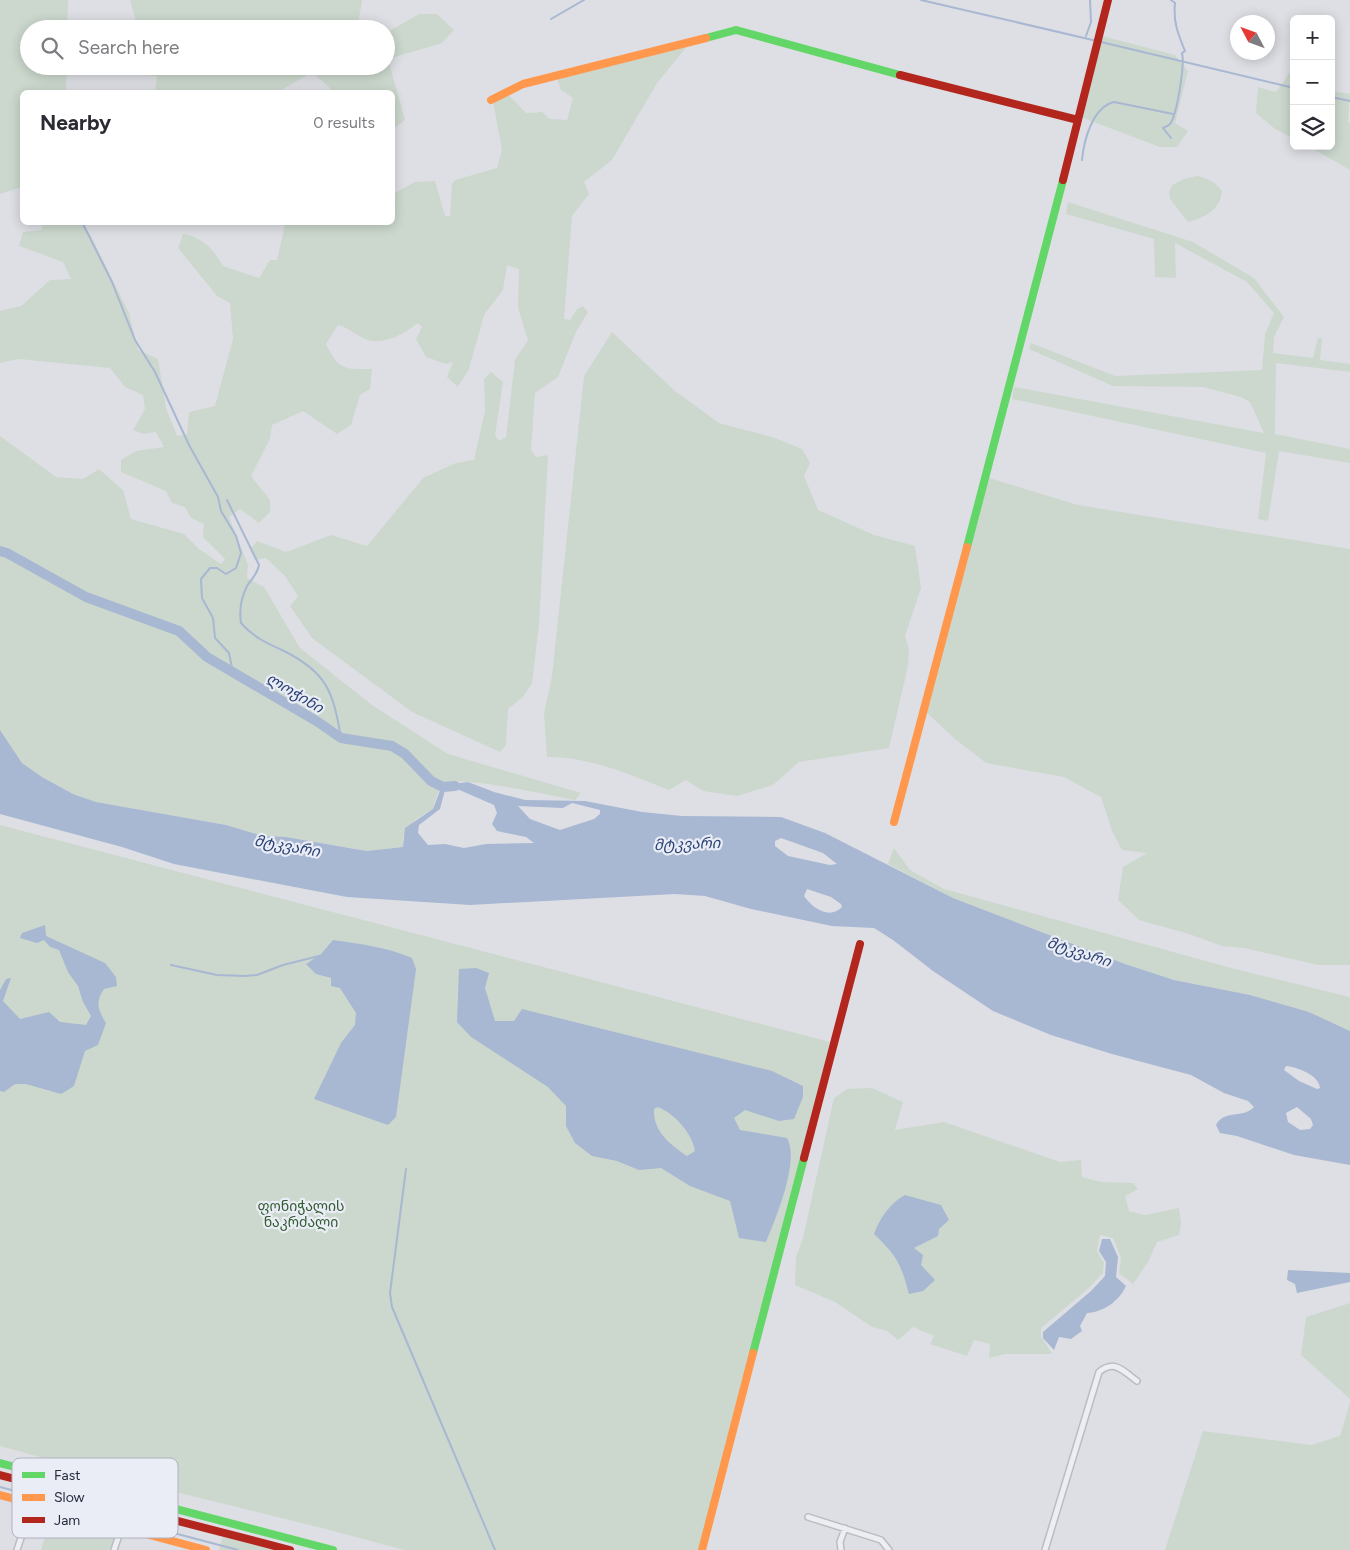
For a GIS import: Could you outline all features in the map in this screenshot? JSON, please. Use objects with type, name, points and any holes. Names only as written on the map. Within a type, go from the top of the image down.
[{"type":"main road","points":[[894,822],[1108,0]]},
{"type":"main road","points":[[491,100],[523,84],[736,30],[952,89],[1078,120]]},
{"type":"main road","points":[[702,1550],[860,944]]},
{"type":"main road","points":[[178,1510],[333,1550]]},
{"type":"main road","points":[[178,1521],[290,1550]]},
{"type":"main road","points":[[164,1538],[206,1550]]},
{"type":"street","points":[[1045,1550],[1099,1372],[1112,1365],[1120,1368],[1137,1381]]},
{"type":"street","points":[[808,1517],[881,1540],[889,1550]]},
{"type":"street","points":[[842,1550],[840,1542],[845,1528]]},
{"type":"street","points":[[17,1550],[21,1538]]},
{"type":"street","points":[[114,1550],[118,1538]]},
{"type":"green space","points":[[0,0],[68,0],[67,20],[20,20],[20,75],[67,75],[66,90],[20,90],[20,188],[0,194]]},
{"type":"green space","points":[[130,0],[362,0],[359,20],[136,20]]},
{"type":"green space","points":[[419,14],[437,14],[454,30],[442,43],[395,57],[395,28]]},
{"type":"green space","points":[[1102,36],[1175,55],[1188,71],[1175,123],[1188,131],[1177,147],[1160,147],[1083,118]]},
{"type":"green space","points":[[689,44],[657,83],[612,160],[584,182],[589,194],[572,216],[564,319],[570,320],[577,309],[583,306],[588,312],[576,332],[558,377],[535,393],[531,450],[536,457],[548,455],[539,625],[532,683],[523,697],[508,709],[506,745],[500,752],[412,712],[312,638],[290,606],[298,596],[285,576],[266,558],[255,560],[250,549],[257,541],[286,552],[331,535],[367,546],[423,478],[456,463],[474,460],[485,411],[484,379],[491,372],[503,382],[495,435],[499,441],[506,437],[515,360],[528,340],[518,308],[519,269],[507,265],[503,290],[484,315],[469,369],[458,387],[447,377],[453,362],[446,364],[426,357],[416,339],[422,327],[418,323],[399,335],[377,341],[363,338],[338,325],[326,344],[335,359],[343,367],[372,369],[370,389],[360,395],[351,425],[337,434],[303,411],[272,425],[270,439],[251,476],[270,500],[270,512],[259,523],[240,509],[229,517],[248,565],[247,578],[264,587],[300,648],[372,705],[448,754],[581,793],[575,800],[489,784],[471,782],[448,783],[436,797],[433,809],[416,819],[403,838],[403,847],[367,851],[286,837],[263,836],[226,825],[96,802],[73,794],[42,777],[22,763],[0,730],[0,436],[56,477],[83,479],[99,469],[123,490],[131,519],[184,534],[199,549],[221,564],[225,559],[203,537],[204,524],[191,518],[185,507],[172,503],[166,491],[121,472],[121,460],[136,451],[164,447],[156,432],[144,434],[133,430],[145,409],[143,395],[125,387],[110,368],[19,359],[0,363],[0,311],[21,306],[50,280],[71,279],[63,262],[19,246],[23,232],[41,230],[43,225],[82,225],[90,234],[129,313],[138,350],[158,359],[166,408],[177,436],[187,434],[189,412],[215,406],[233,339],[230,303],[217,296],[178,248],[183,234],[196,238],[207,245],[216,254],[223,266],[259,278],[270,260],[277,260],[285,225],[395,225],[395,193],[415,182],[435,181],[445,216],[450,216],[452,184],[455,180],[497,168],[502,150],[493,101],[509,95],[526,113],[542,112],[550,119],[567,120],[573,98],[561,90],[557,78]]},
{"type":"green space","points":[[1290,72],[1290,137],[1275,129],[1256,113],[1258,87],[1276,92]]},
{"type":"green space","points":[[144,75],[307,75],[281,90],[155,90],[157,76]]},
{"type":"green space","points":[[315,75],[392,75],[405,120],[395,128],[395,90],[331,90]]},
{"type":"green space","points":[[1335,92],[1350,94],[1348,122],[1350,123],[1350,170],[1315,150],[1335,150]]},
{"type":"green space","points":[[1197,176],[1217,185],[1222,191],[1221,198],[1211,212],[1201,218],[1188,222],[1170,199],[1169,192],[1172,185],[1184,179]]},
{"type":"green space","points":[[1068,202],[1193,242],[1254,278],[1284,317],[1274,337],[1273,353],[1313,358],[1318,338],[1322,338],[1320,360],[1350,364],[1350,372],[1276,363],[1275,434],[1350,449],[1350,463],[1279,451],[1268,521],[1258,519],[1266,453],[1012,399],[1014,387],[1264,433],[1250,402],[1241,397],[1203,387],[1113,386],[1029,349],[1031,343],[1115,376],[1262,370],[1265,334],[1274,313],[1247,282],[1175,243],[1176,278],[1155,277],[1154,239],[1066,214]]},
{"type":"green space","points":[[612,332],[675,391],[719,423],[775,438],[802,449],[810,463],[804,476],[818,510],[874,535],[915,546],[921,588],[905,636],[909,649],[908,666],[889,748],[799,762],[773,785],[737,796],[703,791],[686,780],[669,790],[594,763],[547,757],[544,713],[552,676],[584,376]]},
{"type":"green space","points":[[989,478],[1078,505],[1350,549],[1350,965],[1318,965],[1244,948],[1222,946],[1189,934],[1139,920],[1118,900],[1123,867],[1147,853],[1122,850],[1112,831],[1101,797],[1064,777],[986,763],[955,739],[925,711]]},
{"type":"green space","name":"ფონიჭალის ნაკრძალი","points":[[0,825],[830,1042],[699,1550],[404,1550],[178,1493],[178,1458],[44,1458],[0,1446]]},
{"type":"green space","points":[[894,848],[910,870],[944,889],[1235,969],[1350,997],[1350,1031],[1309,1012],[1250,995],[1174,980],[1125,964],[953,898],[888,864]]},
{"type":"green space","points":[[872,1088],[903,1102],[895,1130],[944,1122],[1060,1162],[1081,1160],[1082,1177],[1101,1182],[1133,1183],[1138,1189],[1125,1196],[1129,1211],[1145,1215],[1179,1208],[1181,1223],[1179,1235],[1157,1242],[1148,1262],[1133,1284],[1119,1273],[1121,1258],[1113,1238],[1100,1235],[1097,1251],[1104,1263],[1103,1273],[1089,1288],[1041,1328],[1041,1336],[1052,1354],[1005,1354],[989,1358],[990,1344],[974,1340],[967,1356],[930,1344],[934,1336],[913,1327],[898,1340],[887,1331],[872,1327],[835,1302],[795,1285],[796,1258],[803,1238],[834,1098],[847,1089]]},
{"type":"green space","points":[[1350,1303],[1350,1399],[1301,1355],[1306,1317]]},
{"type":"green space","points":[[1350,1403],[1350,1550],[1165,1550],[1203,1431],[1311,1445],[1340,1436]]},
{"type":"green space","points":[[223,1537],[275,1550],[219,1550]]},
{"type":"green space","points":[[45,1538],[114,1538],[110,1550],[41,1550]]},
{"type":"water","name":"მტკვარი","points":[[0,730],[22,763],[42,777],[73,794],[96,802],[226,825],[263,836],[286,837],[367,851],[403,847],[405,828],[433,809],[441,788],[446,785],[468,782],[494,792],[525,800],[585,801],[642,812],[682,816],[781,817],[825,833],[953,898],[1125,964],[1174,980],[1250,995],[1309,1012],[1350,1031],[1350,1165],[1294,1155],[1237,1136],[1220,1133],[1216,1125],[1219,1120],[1229,1115],[1245,1113],[1254,1107],[1248,1101],[1224,1093],[1191,1075],[1112,1054],[1051,1035],[993,1011],[933,971],[874,928],[832,926],[751,909],[705,896],[675,894],[470,905],[347,897],[174,864],[122,847],[0,814]],"holes":[[[455,788],[494,805],[497,813],[492,824],[497,831],[526,837],[534,843],[486,844],[464,848],[445,844],[428,845],[418,833],[419,825],[440,809],[445,790]],[[572,803],[600,810],[600,814],[594,819],[560,830],[530,819],[518,806],[563,808]],[[781,838],[823,853],[837,864],[830,865],[788,856],[775,846],[775,841]],[[807,889],[831,897],[841,904],[842,907],[832,912],[821,911],[804,896]],[[1286,1066],[1296,1068],[1312,1076],[1319,1083],[1320,1088],[1317,1089],[1299,1081],[1284,1070]],[[1297,1107],[1311,1119],[1313,1125],[1310,1129],[1300,1130],[1288,1122],[1286,1113]]]},
{"type":"water","points":[[45,925],[46,936],[105,963],[116,977],[117,986],[104,989],[99,998],[101,1014],[106,1023],[98,1045],[85,1051],[74,1086],[61,1094],[26,1084],[15,1084],[4,1092],[0,1091],[0,990],[6,979],[11,978],[3,1001],[20,1019],[49,1012],[60,1022],[86,1025],[91,1016],[59,950],[50,947],[44,940],[37,943],[20,938],[22,933]]},
{"type":"water","points":[[333,940],[373,946],[402,954],[412,958],[416,969],[396,1117],[388,1125],[314,1099],[341,1043],[355,1025],[356,1013],[340,988],[331,986],[331,978],[316,974],[306,964],[321,954]]},
{"type":"water","points":[[476,968],[489,973],[485,988],[495,1021],[514,1021],[522,1009],[772,1071],[803,1086],[803,1097],[794,1119],[779,1121],[745,1110],[734,1118],[740,1130],[787,1138],[790,1148],[789,1174],[766,1242],[739,1238],[730,1201],[690,1186],[661,1168],[639,1170],[617,1161],[592,1156],[575,1143],[566,1126],[566,1106],[548,1087],[471,1037],[457,1022],[459,969]],"holes":[[[658,1107],[682,1125],[690,1138],[695,1151],[687,1156],[664,1137],[656,1124],[654,1109]]]},
{"type":"water","points":[[905,1195],[941,1205],[949,1220],[939,1229],[938,1236],[914,1248],[923,1255],[921,1265],[935,1280],[923,1291],[909,1294],[897,1261],[888,1248],[874,1234],[886,1212]]},
{"type":"water","points":[[1102,1239],[1110,1239],[1118,1257],[1116,1277],[1126,1286],[1110,1305],[1087,1313],[1080,1326],[1082,1331],[1071,1339],[1059,1337],[1054,1350],[1043,1338],[1043,1332],[1091,1291],[1105,1276],[1106,1262],[1099,1251]]},
{"type":"water","points":[[1288,1270],[1350,1273],[1350,1282],[1297,1293],[1295,1284],[1287,1280]]},
{"type":"waterway","points":[[551,19],[584,0]]},
{"type":"waterway","points":[[921,0],[1097,41]]},
{"type":"waterway","points":[[1086,36],[1091,22],[1090,0]]},
{"type":"waterway","points":[[1171,0],[1175,3],[1177,28],[1185,51],[1182,53],[1183,59],[1178,100],[1173,119],[1170,124],[1163,128],[1171,138]]},
{"type":"waterway","points":[[1101,42],[1290,87]]},
{"type":"waterway","points":[[1335,98],[1350,101]]},
{"type":"waterway","points":[[1082,160],[1087,134],[1091,125],[1100,110],[1107,105],[1114,102],[1173,114]]},
{"type":"waterway","points":[[84,225],[112,282],[135,340],[155,372],[189,445],[218,497],[221,511],[236,536],[241,553],[236,568],[226,574],[217,568],[210,568],[201,579],[202,598],[213,618],[215,638],[229,653],[233,673]]},
{"type":"waterway","points":[[227,500],[259,565],[243,595],[240,609],[241,623],[265,642],[309,666],[318,675],[331,695],[341,738]]},
{"type":"waterway","name":"ლოჭინი","points":[[0,551],[7,553],[86,597],[179,631],[207,657],[318,722],[341,738],[392,746],[405,754],[431,781],[443,787],[455,786]]},
{"type":"waterway","points":[[171,965],[217,975],[245,976],[257,975],[283,965],[319,956]]},
{"type":"waterway","points":[[406,1169],[390,1293],[392,1307],[495,1550]]},
{"type":"waterway","points":[[0,1487],[12,1490]]},
{"type":"waterway","points":[[178,1534],[238,1550]]},
{"type":"traffic: fast","points":[[706,38],[736,30],[900,75]]},
{"type":"traffic: fast","points":[[967,547],[1063,180]]},
{"type":"traffic: fast","points":[[753,1353],[804,1158]]},
{"type":"traffic: fast","points":[[0,1463],[12,1466]]},
{"type":"traffic: fast","points":[[178,1510],[333,1550]]},
{"type":"traffic: slow","points":[[491,100],[523,84],[706,38]]},
{"type":"traffic: slow","points":[[894,822],[967,547]]},
{"type":"traffic: slow","points":[[702,1550],[753,1353]]},
{"type":"traffic: slow","points":[[0,1495],[12,1498]]},
{"type":"traffic: slow","points":[[161,1538],[206,1550]]},
{"type":"traffic: jam","points":[[1063,180],[1108,0]]},
{"type":"traffic: jam","points":[[900,75],[1078,120]]},
{"type":"traffic: jam","points":[[804,1158],[860,944]]},
{"type":"traffic: jam","points":[[0,1475],[12,1478]]},
{"type":"traffic: jam","points":[[178,1521],[290,1550]]}]
